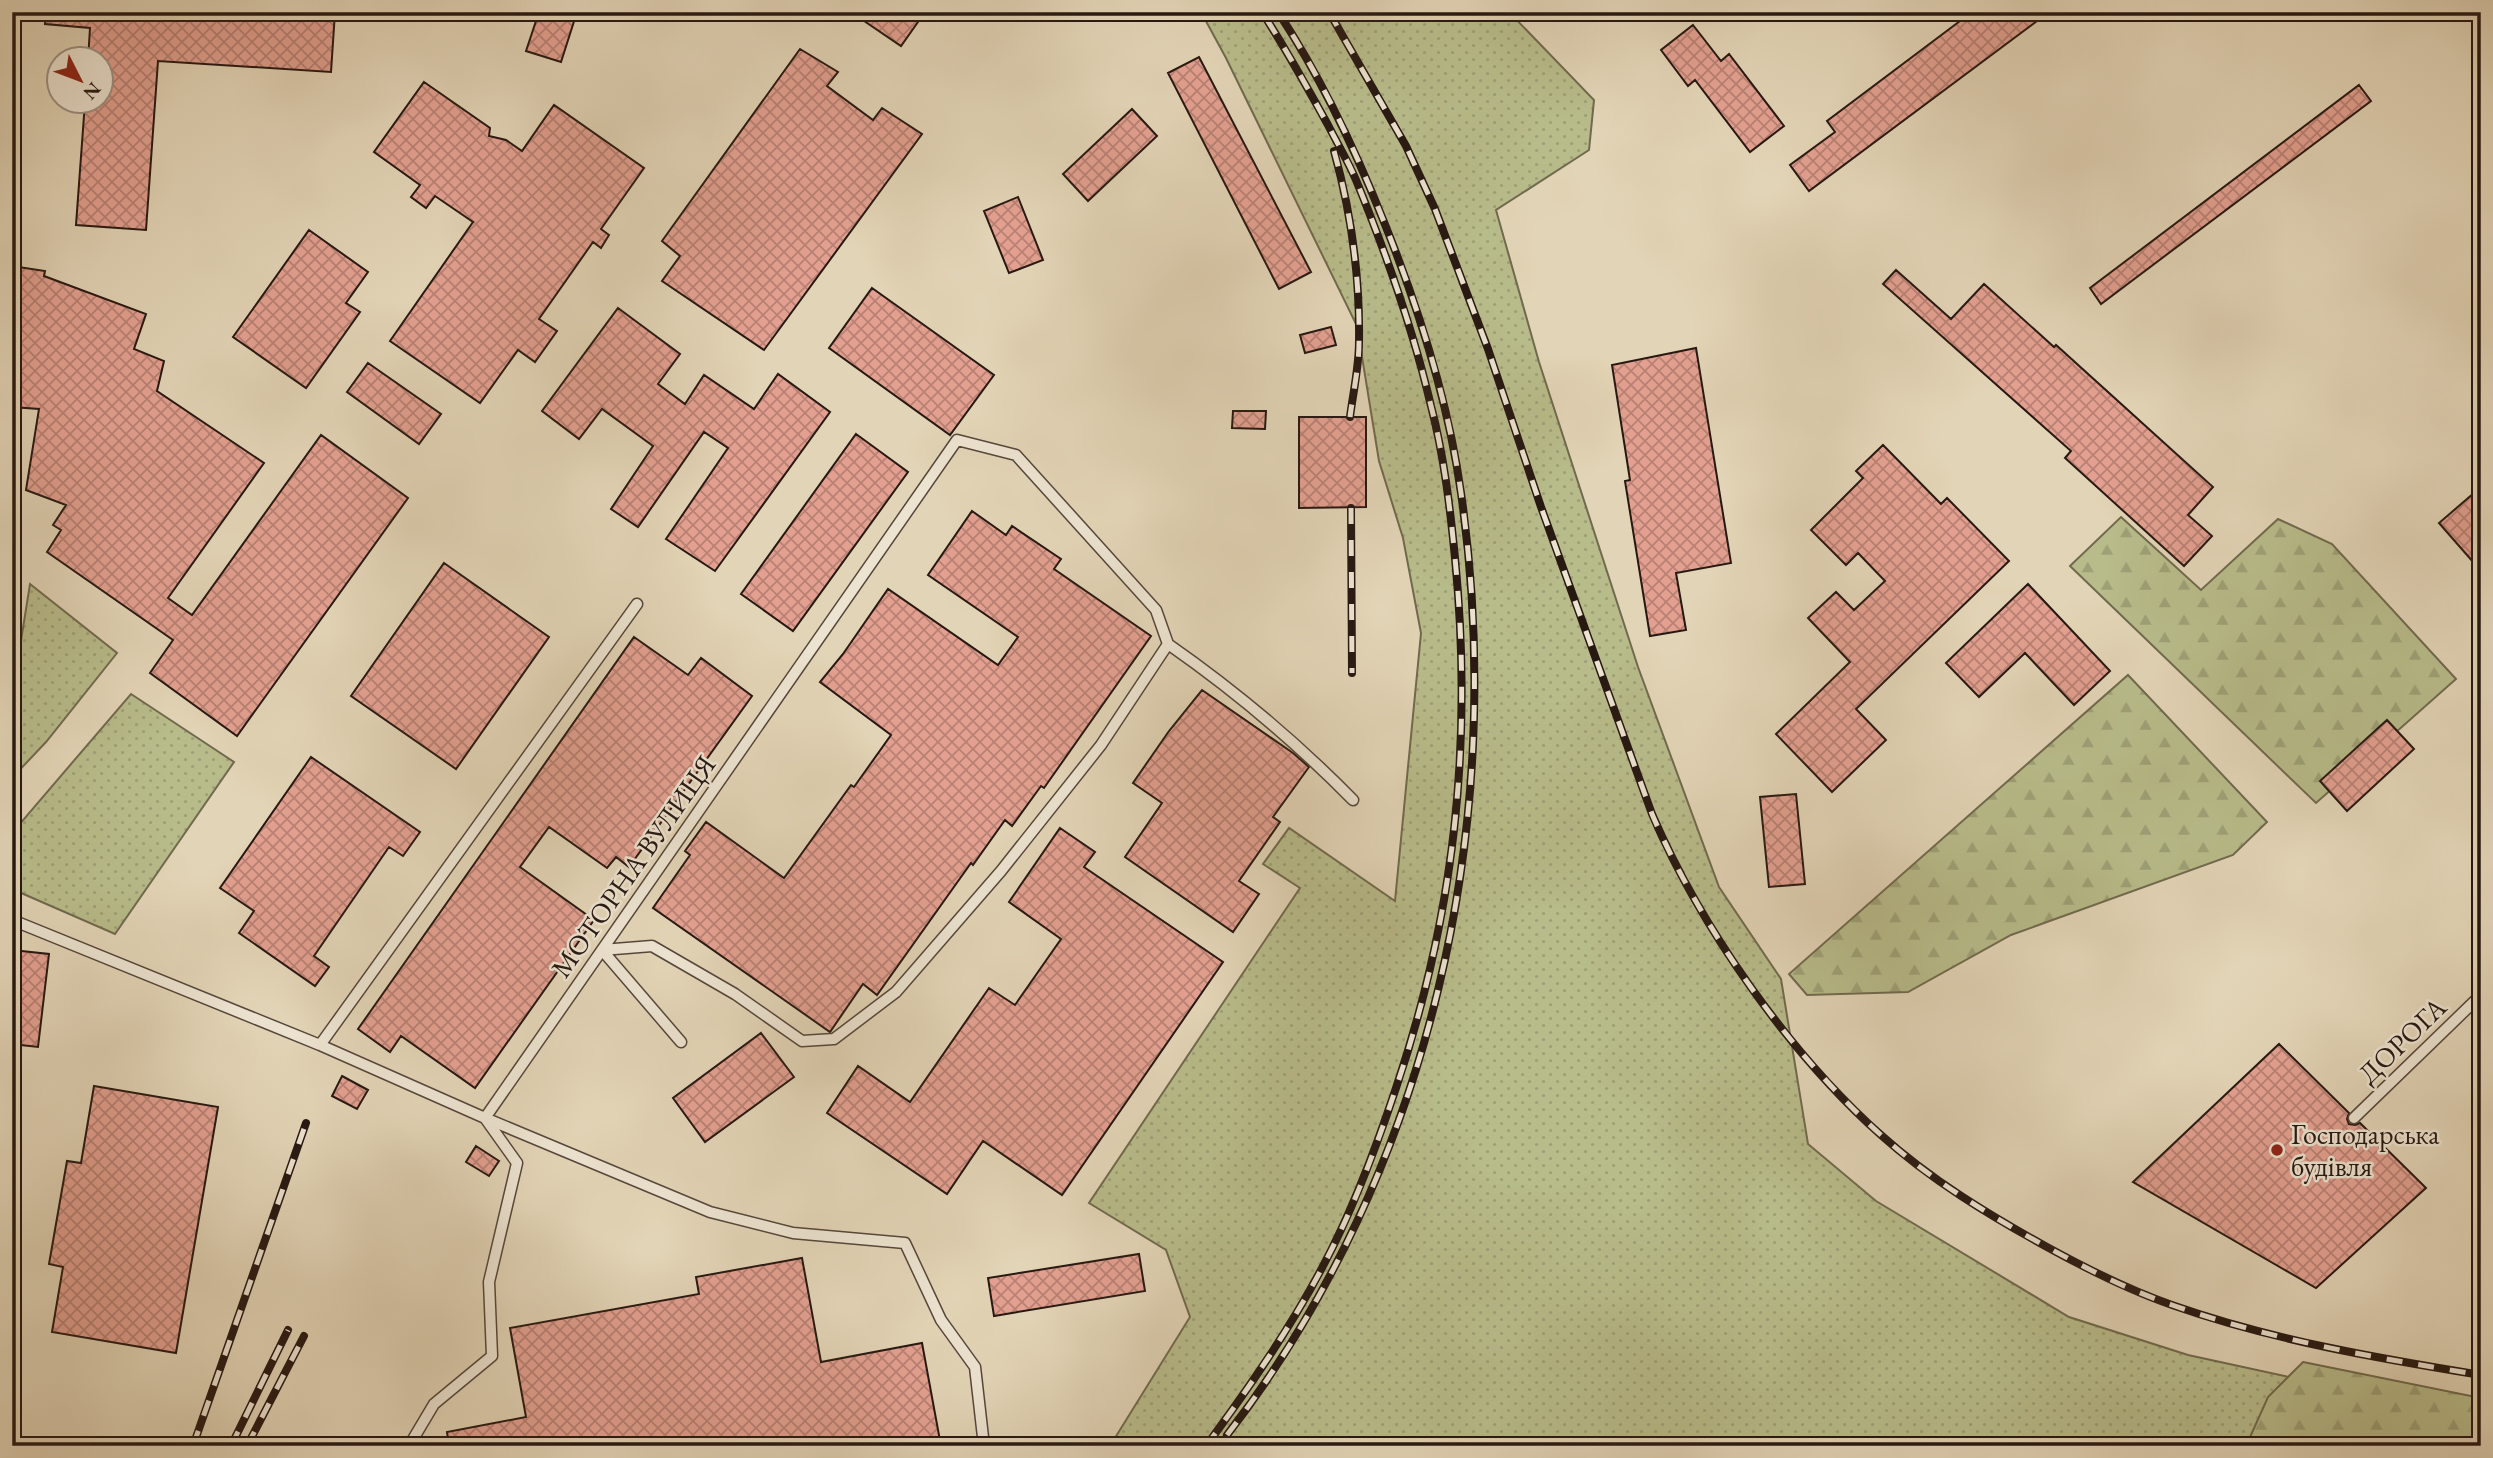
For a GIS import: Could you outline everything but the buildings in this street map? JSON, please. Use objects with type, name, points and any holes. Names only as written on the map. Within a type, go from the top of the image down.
[{"type":"lane","name":"МОТОРНА ВУЛИЦЯ","points":[[485,1118],[957,440],[1016,454],[1156,610],[1168,644]]},
{"type":"lane","points":[[320,1045],[636,604]]},
{"type":"lane","points":[[602,950],[652,946],[735,994],[802,1041],[834,1039],[896,992],[1001,871],[1101,745],[1168,644],[1198,665],[1308,755],[1353,800]]},
{"type":"lane","points":[[12,920],[320,1045],[485,1118],[710,1212],[793,1233],[905,1242],[942,1320],[975,1367],[984,1446]]},
{"type":"lane","points":[[602,950],[681,1042]]},
{"type":"lane","name":"ДОРОГА","points":[[2354,1118],[2481,995]]},
{"type":"lane","points":[[409,1446],[434,1404],[492,1356],[489,1282],[517,1164],[485,1118]]},
{"type":"green space","points":[[1201,12],[1509,12],[1594,100],[1589,150],[1496,210],[1539,362],[1638,667],[1719,887],[1781,979],[1808,1144],[1876,1201],[2069,1317],[2188,1355],[2481,1419],[2481,1446],[1110,1446],[1190,1317],[1166,1250],[1089,1203],[1300,888],[1263,864],[1289,828],[1395,901],[1421,633],[1403,538],[1379,461],[1357,326]]},
{"type":"green space","points":[[2121,517],[2201,590],[2278,519],[2332,544],[2456,679],[2316,803],[2070,566]]},
{"type":"green space","points":[[30,584],[117,653],[46,742],[12,778],[12,697]]},
{"type":"green space","points":[[2128,675],[2267,822],[2233,855],[2011,935],[1908,992],[1807,995],[1789,974]]},
{"type":"green space","points":[[131,694],[234,762],[115,934],[12,889],[12,833]]},
{"type":"green space","points":[[2303,1362],[2481,1398],[2481,1446],[2246,1446],[2268,1397]]},
{"type":"railway","points":[[1206,1446],[1297,1313],[1334,1245],[1372,1156],[1416,1023],[1433,957],[1445,892],[1460,760],[1462,694],[1455,558],[1443,463],[1424,377],[1398,292],[1353,173],[1304,82],[1262,12]]},
{"type":"railway","points":[[1227,1435],[1298,1332],[1357,1222],[1404,1107],[1438,988],[1462,866],[1473,742],[1473,617],[1461,493],[1431,355],[1409,288],[1361,168],[1337,115],[1278,12]]},
{"type":"railway","points":[[1329,12],[1406,146],[1435,209],[1488,349],[1541,507],[1652,814],[1672,857],[1722,944],[1750,987],[1813,1066],[1881,1135],[1940,1182],[2025,1235],[2108,1279],[2172,1305],[2286,1338],[2363,1355],[2481,1375]]},
{"type":"railway","points":[[1334,151],[1350,221],[1358,294],[1359,351],[1350,417]]},
{"type":"railway","points":[[1351,508],[1352,673]]},
{"type":"railway","points":[[193,1446],[306,1123]]},
{"type":"railway","points":[[231,1446],[288,1330]]},
{"type":"railway","points":[[247,1446],[304,1336]]},
{"type":"place","name":"Господарська будівля","points":[[2277,1150]]}]
